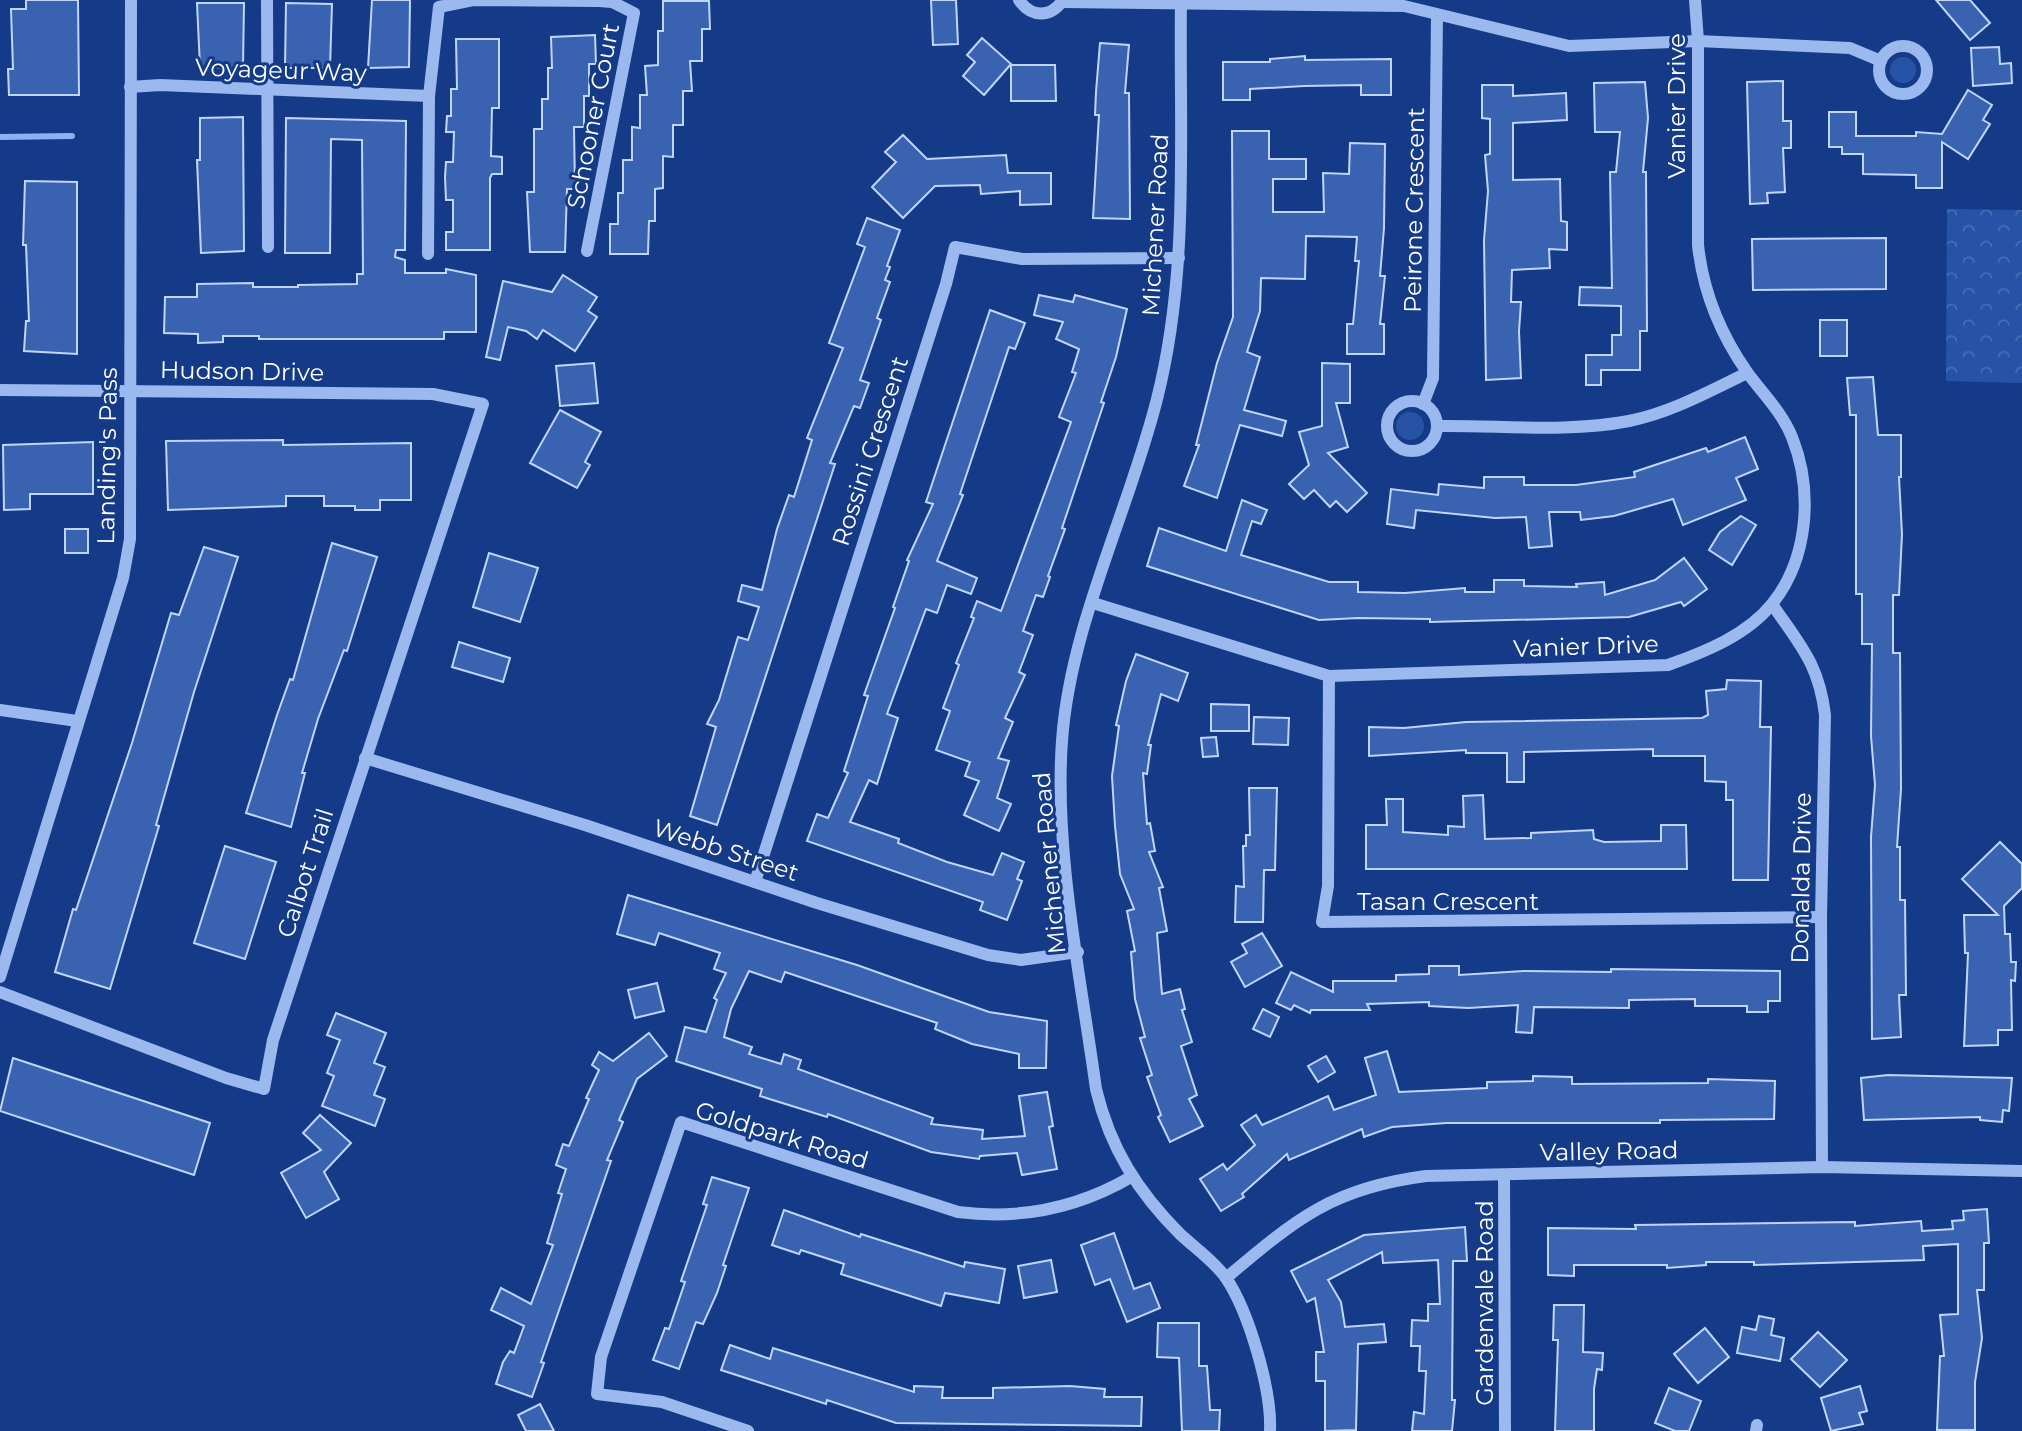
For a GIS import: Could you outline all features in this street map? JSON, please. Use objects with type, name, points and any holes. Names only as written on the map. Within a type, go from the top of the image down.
[{"type":"street","name":"Landing's Pass","points":[[0,977],[123,578],[130,539],[131,0]]},
{"type":"street","points":[[267,0],[268,247]]},
{"type":"street","name":"Schooner Court","points":[[428,254],[429,96],[439,7],[473,0],[612,2],[634,13],[587,251]]},
{"type":"street","points":[[1019,0],[1024,7],[1037,14],[1051,12],[1063,1],[1404,6],[1569,46],[1698,41],[1850,48],[1881,61]]},
{"type":"street","name":"Vanier Drive","points":[[1093,603],[1329,676],[1668,665],[1701,654],[1733,636],[1772,604],[1788,577],[1800,547],[1805,512],[1803,473],[1792,435],[1747,373],[1709,303],[1701,276],[1698,235],[1698,41],[1695,0]]},
{"type":"street","name":"Michener Road","points":[[1181,2],[1179,258],[1171,330],[1157,399],[1093,603],[1067,699],[1060,784],[1078,952],[1103,1118],[1130,1177],[1180,1234],[1226,1278],[1253,1338],[1270,1431]]},
{"type":"street","name":"Peirone Crescent","points":[[1423,404],[1433,378],[1437,15]]},
{"type":"street","name":"Voyageur Way","points":[[130,87],[160,85],[267,92],[429,96]]},
{"type":"street","name":"Rossini Crescent","points":[[755,882],[955,247],[1022,259],[1179,258]]},
{"type":"street","points":[[1437,426],[1585,425],[1628,421],[1658,414],[1747,373]]},
{"type":"street","name":"Hudson Drive","points":[[0,390],[433,394],[482,404]]},
{"type":"street","points":[[1408,401],[1423,404],[1433,413],[1437,426],[1432,441],[1419,450],[1403,449],[1390,439],[1387,423],[1394,408],[1408,401]]},
{"type":"street","name":"Calbot Trail","points":[[0,992],[226,1078],[264,1089],[273,1040],[482,404]]},
{"type":"street","name":"Donalda Drive","points":[[1772,604],[1811,659],[1822,687],[1825,715],[1821,917],[1822,1167]]},
{"type":"street","name":"Tasan Crescent","points":[[1329,676],[1328,886],[1322,922],[1821,917]]},
{"type":"street","points":[[0,710],[77,721]]},
{"type":"street","name":"Webb Street","points":[[365,758],[585,825],[755,882],[1004,959],[1021,960],[1078,952]]},
{"type":"street","name":"Goldpark Road","points":[[748,1431],[662,1402],[597,1394],[601,1357],[681,1122],[958,1212],[989,1216],[1022,1215],[1077,1202],[1130,1177]]},
{"type":"street","name":"Valley Road","points":[[1226,1278],[1296,1220],[1352,1191],[1386,1181],[1426,1176],[1822,1167],[2022,1171]]},
{"type":"street","name":"Gardenvale Road","points":[[1504,1175],[1506,1431]]},
{"type":"green space","points":[[1903,57],[1913,60],[1916,70],[1913,80],[1903,83],[1893,80],[1890,70],[1893,60]]},
{"type":"green space","points":[[1947,209],[2022,210],[2022,383],[1946,381]]},
{"type":"green space","points":[[1410,412],[1420,416],[1424,426],[1420,436],[1410,440],[1400,436],[1396,426],[1400,416]]},
{"type":"building","points":[[26,0],[78,0],[79,95],[9,95],[8,69],[13,69],[11,9],[26,9]]},
{"type":"building","points":[[372,0],[410,0],[409,67],[368,68]]},
{"type":"building","points":[[931,0],[956,0],[958,44],[933,45]]},
{"type":"building","points":[[1936,0],[1970,0],[1990,23],[1970,40]]},
{"type":"building","points":[[663,1],[709,1],[710,29],[702,29],[702,61],[690,61],[692,91],[683,91],[683,125],[673,125],[673,157],[663,156],[663,188],[655,189],[655,221],[649,221],[648,254],[610,254],[610,224],[618,224],[618,193],[623,193],[623,160],[632,160],[632,127],[640,128],[640,95],[647,95],[645,66],[658,65],[658,31],[663,31]]},
{"type":"building","points":[[197,3],[244,3],[243,68],[200,67]]},
{"type":"building","points":[[286,3],[332,4],[330,68],[285,68]]},
{"type":"building","points":[[595,35],[596,64],[589,64],[589,96],[584,96],[584,127],[574,127],[575,189],[567,189],[565,252],[530,252],[527,192],[534,192],[534,129],[542,129],[542,99],[548,99],[548,68],[552,68],[551,37]]},
{"type":"building","points":[[982,38],[1011,64],[984,95],[963,76],[975,62],[967,55]]},
{"type":"building","points":[[456,39],[499,39],[499,108],[492,108],[491,156],[502,157],[502,174],[492,174],[490,178],[490,250],[446,250],[446,232],[453,232],[453,200],[446,200],[445,177],[446,162],[453,162],[454,132],[446,132],[447,116],[451,116],[451,89],[457,89]]},
{"type":"building","points":[[1100,43],[1129,45],[1125,93],[1129,93],[1130,219],[1093,218],[1099,115],[1095,115]]},
{"type":"building","points":[[1999,47],[2000,64],[2011,63],[2012,83],[1973,86],[1971,48]]},
{"type":"building","points":[[1305,56],[1305,60],[1391,59],[1391,95],[1361,95],[1361,85],[1304,86],[1250,89],[1250,100],[1223,100],[1223,62],[1270,62],[1270,59]]},
{"type":"building","points":[[1011,65],[1055,65],[1056,101],[1011,101]]},
{"type":"building","points":[[1783,81],[1783,121],[1791,121],[1791,148],[1783,148],[1785,192],[1767,193],[1768,203],[1750,204],[1747,82]]},
{"type":"building","points":[[1645,82],[1648,118],[1643,172],[1646,172],[1647,331],[1640,331],[1640,370],[1601,370],[1601,385],[1586,385],[1586,355],[1612,355],[1612,335],[1621,335],[1621,306],[1579,305],[1580,287],[1612,288],[1610,172],[1616,172],[1620,132],[1595,132],[1594,83]]},
{"type":"building","points":[[1482,85],[1513,85],[1513,96],[1566,93],[1567,120],[1513,123],[1513,180],[1560,179],[1561,221],[1567,222],[1567,250],[1549,249],[1550,268],[1512,270],[1511,302],[1521,302],[1521,378],[1486,380],[1484,240],[1488,191],[1485,155],[1490,154],[1490,119],[1482,118]]},
{"type":"building","points":[[1968,90],[1992,105],[1983,120],[1990,124],[1968,159],[1942,142],[1942,188],[1916,188],[1916,175],[1863,174],[1863,154],[1842,154],[1842,147],[1829,147],[1829,112],[1856,112],[1856,136],[1916,136],[1916,132],[1942,134]]},
{"type":"building","points":[[243,117],[244,251],[201,253],[197,160],[200,160],[200,118]]},
{"type":"building","points":[[286,118],[406,121],[405,250],[396,250],[395,257],[405,260],[405,273],[446,273],[446,269],[476,275],[476,332],[444,332],[444,339],[259,339],[259,336],[223,336],[223,342],[198,343],[198,334],[164,333],[165,297],[197,297],[197,284],[253,283],[253,287],[298,287],[357,284],[357,274],[363,274],[362,140],[331,139],[330,253],[285,253]]},
{"type":"building","points":[[1232,131],[1269,131],[1269,159],[1306,159],[1306,179],[1273,179],[1273,212],[1324,212],[1323,173],[1349,174],[1350,143],[1385,144],[1384,228],[1380,276],[1385,276],[1380,324],[1384,324],[1384,354],[1347,354],[1347,324],[1353,324],[1359,261],[1355,261],[1357,237],[1306,236],[1305,279],[1261,278],[1260,311],[1247,352],[1260,357],[1244,410],[1286,421],[1282,436],[1240,425],[1217,498],[1184,486],[1199,445],[1196,445],[1217,363],[1233,317]]},
{"type":"building","points":[[903,135],[927,159],[1006,155],[1008,173],[1051,173],[1051,204],[1020,205],[1020,191],[981,194],[980,185],[935,186],[903,218],[872,187],[896,162],[885,152]]},
{"type":"building","points":[[25,181],[77,182],[77,354],[24,351],[26,321],[29,321],[26,245],[23,245]]},
{"type":"building","points":[[867,218],[900,230],[887,266],[890,267],[885,280],[890,282],[877,318],[881,320],[860,380],[869,383],[860,408],[854,406],[830,463],[835,464],[717,825],[690,816],[716,727],[707,724],[719,700],[738,637],[748,640],[759,607],[738,601],[742,585],[762,590],[777,529],[789,495],[794,497],[812,440],[807,438],[843,348],[829,343],[865,247],[857,244]]},
{"type":"building","points":[[1886,238],[1886,289],[1753,290],[1752,239]]},
{"type":"building","points":[[563,275],[597,297],[588,311],[597,317],[575,351],[543,330],[537,339],[526,331],[508,327],[500,360],[486,357],[503,281],[552,292]]},
{"type":"building","points":[[1039,295],[1073,302],[1075,295],[1127,309],[1116,357],[1101,402],[1104,403],[1062,528],[1065,529],[1048,576],[1050,577],[1043,597],[1036,595],[1023,631],[1033,635],[1019,672],[1025,675],[1005,718],[1013,722],[998,758],[1009,761],[997,798],[1011,804],[999,831],[964,815],[979,781],[965,776],[970,762],[936,750],[950,711],[943,708],[959,665],[956,663],[974,618],[971,617],[977,601],[1001,611],[1071,422],[1059,417],[1076,373],[1072,372],[1079,349],[1056,339],[1063,322],[1034,315]]},
{"type":"building","points":[[990,310],[1025,323],[1015,349],[1009,347],[960,494],[963,495],[937,561],[977,578],[971,594],[947,585],[937,613],[926,609],[887,714],[898,718],[877,784],[869,780],[850,822],[899,839],[898,843],[947,862],[993,875],[1002,853],[1024,862],[1017,879],[1022,881],[1007,920],[980,910],[983,902],[807,841],[817,814],[828,818],[848,773],[844,771],[868,696],[864,695],[895,608],[893,607],[909,561],[907,560],[933,504],[926,502]]},
{"type":"building","points":[[1820,320],[1847,320],[1847,356],[1820,356]]},
{"type":"building","points":[[594,363],[598,403],[560,406],[556,366]]},
{"type":"building","points":[[1322,363],[1350,364],[1350,403],[1336,403],[1348,447],[1328,453],[1367,493],[1347,512],[1336,501],[1330,507],[1314,490],[1304,499],[1289,484],[1309,465],[1299,432],[1322,426]]},
{"type":"building","points":[[1873,377],[1878,435],[1901,435],[1899,477],[1902,534],[1899,595],[1893,595],[1893,653],[1900,653],[1901,789],[1897,847],[1900,847],[1900,900],[1905,900],[1906,995],[1899,995],[1901,1037],[1872,1039],[1871,837],[1875,785],[1871,736],[1872,644],[1862,644],[1862,594],[1856,594],[1856,415],[1850,415],[1847,378]]},
{"type":"building","points":[[560,410],[601,432],[585,462],[590,465],[577,488],[530,463]]},
{"type":"building","points":[[1745,437],[1758,469],[1736,478],[1746,500],[1683,525],[1673,499],[1614,516],[1581,520],[1580,512],[1549,512],[1552,546],[1529,548],[1526,517],[1495,518],[1416,510],[1414,528],[1387,524],[1391,489],[1438,495],[1439,484],[1484,488],[1484,477],[1524,477],[1524,485],[1576,485],[1635,477],[1634,472],[1706,448],[1708,452]]},
{"type":"building","points":[[283,440],[283,445],[411,443],[411,500],[380,500],[380,510],[355,510],[355,506],[324,506],[324,496],[286,496],[286,506],[168,510],[166,441]]},
{"type":"building","points":[[93,442],[93,494],[30,494],[30,509],[4,510],[3,445]]},
{"type":"building","points":[[1242,500],[1267,510],[1261,524],[1252,521],[1241,555],[1329,582],[1358,582],[1358,592],[1405,593],[1465,588],[1465,592],[1494,592],[1494,580],[1524,580],[1524,586],[1577,587],[1576,584],[1604,582],[1605,595],[1655,580],[1684,558],[1707,589],[1684,606],[1681,602],[1629,617],[1430,622],[1430,619],[1319,620],[1147,566],[1159,528],[1226,551]]},
{"type":"building","points":[[1741,516],[1756,525],[1732,565],[1709,550],[1720,532]]},
{"type":"building","points":[[65,529],[88,529],[88,553],[65,553]]},
{"type":"building","points":[[332,543],[377,557],[347,651],[344,650],[318,719],[302,773],[305,773],[291,827],[246,813],[277,715],[290,679],[293,680]]},
{"type":"building","points":[[204,547],[238,557],[194,692],[156,825],[159,826],[110,989],[55,972],[73,909],[76,910],[132,743],[171,613],[179,615]]},
{"type":"building","points":[[489,553],[538,568],[520,622],[473,607]]},
{"type":"building","points":[[459,642],[510,658],[503,682],[452,667]]},
{"type":"building","points":[[1136,654],[1188,673],[1178,701],[1161,694],[1148,745],[1151,745],[1147,774],[1143,773],[1147,824],[1150,823],[1155,851],[1149,852],[1163,887],[1159,888],[1167,931],[1157,933],[1162,994],[1180,989],[1185,1009],[1182,1010],[1192,1042],[1181,1046],[1197,1095],[1189,1099],[1203,1126],[1170,1142],[1158,1117],[1161,1115],[1147,1077],[1152,1075],[1140,1038],[1145,1037],[1135,999],[1131,952],[1135,951],[1127,911],[1134,909],[1120,874],[1115,826],[1112,776],[1119,726],[1116,725],[1126,681]]},
{"type":"building","points":[[1727,680],[1761,681],[1760,727],[1771,727],[1768,880],[1733,880],[1733,800],[1726,800],[1726,782],[1705,781],[1705,756],[1653,756],[1653,749],[1524,752],[1524,782],[1507,782],[1507,753],[1466,753],[1466,750],[1369,756],[1369,727],[1404,728],[1466,722],[1702,718],[1708,715],[1706,691],[1726,689]]},
{"type":"building","points":[[1211,704],[1249,705],[1249,731],[1211,731]]},
{"type":"building","points":[[1254,717],[1289,718],[1288,745],[1253,744]]},
{"type":"building","points":[[1216,737],[1218,756],[1203,757],[1201,738]]},
{"type":"building","points":[[1249,788],[1277,788],[1275,870],[1264,870],[1263,922],[1235,922],[1236,886],[1244,887],[1243,846],[1246,846],[1246,835],[1250,835]]},
{"type":"building","points":[[1483,795],[1485,839],[1531,838],[1531,833],[1593,830],[1594,839],[1604,842],[1661,841],[1661,825],[1686,825],[1687,869],[1366,869],[1366,825],[1387,825],[1386,799],[1403,799],[1403,832],[1448,835],[1448,826],[1464,827],[1463,796]]},
{"type":"building","points":[[2000,842],[2022,864],[2022,888],[2004,906],[2005,934],[2010,934],[2011,962],[2016,962],[2015,981],[2011,980],[2012,1030],[1998,1030],[1998,1045],[1964,1046],[1968,953],[1965,953],[1964,915],[1998,915],[1962,879]]},
{"type":"building","points":[[225,846],[276,862],[245,959],[194,943]]},
{"type":"building","points":[[628,895],[857,965],[989,1012],[1047,1021],[1046,1068],[1019,1068],[1019,1054],[972,1044],[935,1029],[937,1023],[785,972],[781,982],[749,971],[731,1009],[724,1037],[752,1047],[749,1054],[781,1064],[784,1054],[801,1060],[798,1069],[933,1118],[931,1124],[983,1130],[982,1139],[1025,1136],[1019,1096],[1047,1092],[1053,1126],[1049,1127],[1057,1169],[1022,1175],[1017,1153],[980,1156],[979,1159],[931,1152],[828,1114],[827,1117],[760,1096],[762,1089],[676,1061],[685,1027],[706,1032],[717,1000],[714,998],[726,973],[714,969],[720,953],[659,933],[655,945],[617,934]]},
{"type":"building","points":[[1262,933],[1282,966],[1245,987],[1231,962],[1247,953],[1242,944]]},
{"type":"building","points":[[1429,966],[1459,966],[1459,975],[1524,971],[1611,972],[1611,969],[1780,971],[1780,1001],[1768,1001],[1768,1012],[1747,1012],[1747,1006],[1695,1006],[1695,999],[1629,1000],[1629,1008],[1534,1007],[1532,1033],[1516,1032],[1518,1005],[1468,1008],[1429,1006],[1429,1002],[1367,1004],[1370,1010],[1311,1010],[1310,1013],[1294,1005],[1291,1010],[1276,1003],[1291,972],[1333,992],[1333,981],[1396,981],[1396,975],[1429,974]]},
{"type":"building","points":[[657,983],[664,1011],[635,1018],[628,990]]},
{"type":"building","points":[[1263,1009],[1279,1017],[1270,1037],[1253,1029]]},
{"type":"building","points":[[336,1013],[386,1033],[374,1063],[385,1067],[374,1095],[385,1099],[375,1126],[322,1106],[334,1076],[327,1073],[340,1040],[327,1035]]},
{"type":"building","points":[[649,1033],[667,1056],[637,1079],[619,1120],[623,1122],[607,1160],[611,1161],[541,1362],[544,1363],[532,1397],[496,1384],[503,1362],[510,1351],[514,1353],[524,1326],[491,1310],[501,1288],[531,1304],[553,1245],[547,1243],[562,1194],[558,1193],[566,1169],[556,1165],[563,1144],[569,1146],[589,1099],[586,1098],[599,1070],[592,1065],[599,1052],[613,1061]]},
{"type":"building","points":[[1387,1051],[1399,1092],[1487,1088],[1487,1082],[1533,1081],[1533,1076],[1572,1077],[1572,1084],[1708,1083],[1708,1079],[1775,1081],[1774,1119],[1660,1120],[1660,1123],[1446,1123],[1392,1127],[1364,1137],[1362,1129],[1289,1160],[1287,1154],[1242,1194],[1244,1197],[1221,1211],[1200,1179],[1223,1164],[1227,1170],[1255,1145],[1241,1125],[1256,1115],[1262,1125],[1328,1096],[1334,1110],[1376,1095],[1365,1058]]},
{"type":"building","points":[[1326,1056],[1335,1072],[1318,1082],[1308,1066]]},
{"type":"building","points":[[13,1058],[210,1123],[194,1175],[0,1111]]},
{"type":"building","points":[[1888,1075],[2012,1078],[2009,1111],[2003,1110],[2002,1122],[1980,1120],[1980,1117],[1864,1120],[1861,1078]]},
{"type":"building","points":[[320,1115],[351,1143],[324,1172],[339,1199],[306,1218],[281,1173],[321,1150],[303,1133]]},
{"type":"building","points":[[712,1177],[749,1188],[723,1265],[726,1266],[717,1293],[703,1324],[696,1322],[679,1369],[653,1360],[665,1328],[669,1329],[685,1282],[681,1281],[707,1205],[703,1204]]},
{"type":"building","points":[[1987,1209],[1989,1243],[1984,1243],[1984,1290],[1977,1290],[1982,1338],[1975,1382],[1975,1430],[1937,1430],[1940,1356],[1944,1356],[1940,1315],[1958,1314],[1958,1244],[1923,1246],[1924,1260],[1754,1265],[1754,1262],[1706,1262],[1706,1265],[1667,1268],[1667,1265],[1574,1265],[1574,1276],[1548,1275],[1548,1228],[1636,1229],[1635,1225],[1855,1222],[1855,1226],[1921,1221],[1922,1231],[1953,1229],[1952,1221],[1964,1220],[1963,1211]]},
{"type":"building","points":[[784,1210],[860,1237],[861,1234],[964,1267],[965,1262],[1005,1269],[999,1303],[945,1293],[941,1306],[841,1274],[844,1264],[801,1250],[799,1254],[772,1245]]},
{"type":"building","points":[[1465,1227],[1467,1261],[1453,1261],[1452,1400],[1455,1400],[1452,1431],[1412,1431],[1414,1412],[1424,1414],[1426,1371],[1419,1371],[1420,1346],[1411,1346],[1412,1320],[1428,1321],[1428,1304],[1440,1304],[1438,1260],[1383,1263],[1382,1252],[1328,1280],[1341,1302],[1345,1327],[1384,1324],[1386,1342],[1358,1344],[1356,1430],[1325,1431],[1325,1381],[1316,1381],[1316,1352],[1324,1352],[1315,1298],[1307,1302],[1291,1271],[1364,1235]]},
{"type":"building","points":[[1114,1233],[1134,1289],[1150,1283],[1160,1308],[1127,1322],[1110,1279],[1095,1285],[1081,1245]]},
{"type":"building","points":[[1051,1260],[1057,1292],[1024,1298],[1018,1266]]},
{"type":"building","points":[[1554,1305],[1584,1305],[1583,1352],[1603,1353],[1602,1370],[1597,1369],[1594,1389],[1594,1431],[1555,1431],[1558,1340],[1553,1340]]},
{"type":"building","points":[[1759,1316],[1774,1319],[1771,1335],[1784,1338],[1780,1361],[1737,1353],[1742,1327],[1756,1330]]},
{"type":"building","points":[[1158,1323],[1199,1323],[1199,1366],[1207,1366],[1210,1410],[1220,1410],[1219,1431],[1182,1431],[1179,1358],[1157,1357]]},
{"type":"building","points":[[1705,1328],[1729,1357],[1698,1383],[1674,1354]]},
{"type":"building","points":[[1818,1332],[1847,1360],[1820,1387],[1791,1359]]},
{"type":"building","points":[[730,1345],[770,1359],[773,1348],[914,1392],[914,1386],[943,1387],[942,1398],[993,1398],[993,1388],[1070,1386],[1105,1389],[1104,1397],[1142,1397],[1141,1426],[896,1423],[827,1400],[826,1404],[721,1370]]},
{"type":"building","points":[[1860,1386],[1867,1411],[1859,1413],[1863,1424],[1831,1431],[1821,1398]]},
{"type":"building","points":[[1669,1388],[1701,1401],[1689,1431],[1675,1431],[1655,1423]]},
{"type":"building","points":[[540,1404],[554,1431],[526,1431],[518,1415]]},
{"type":"waterway","points":[[0,137],[72,136]]}]
